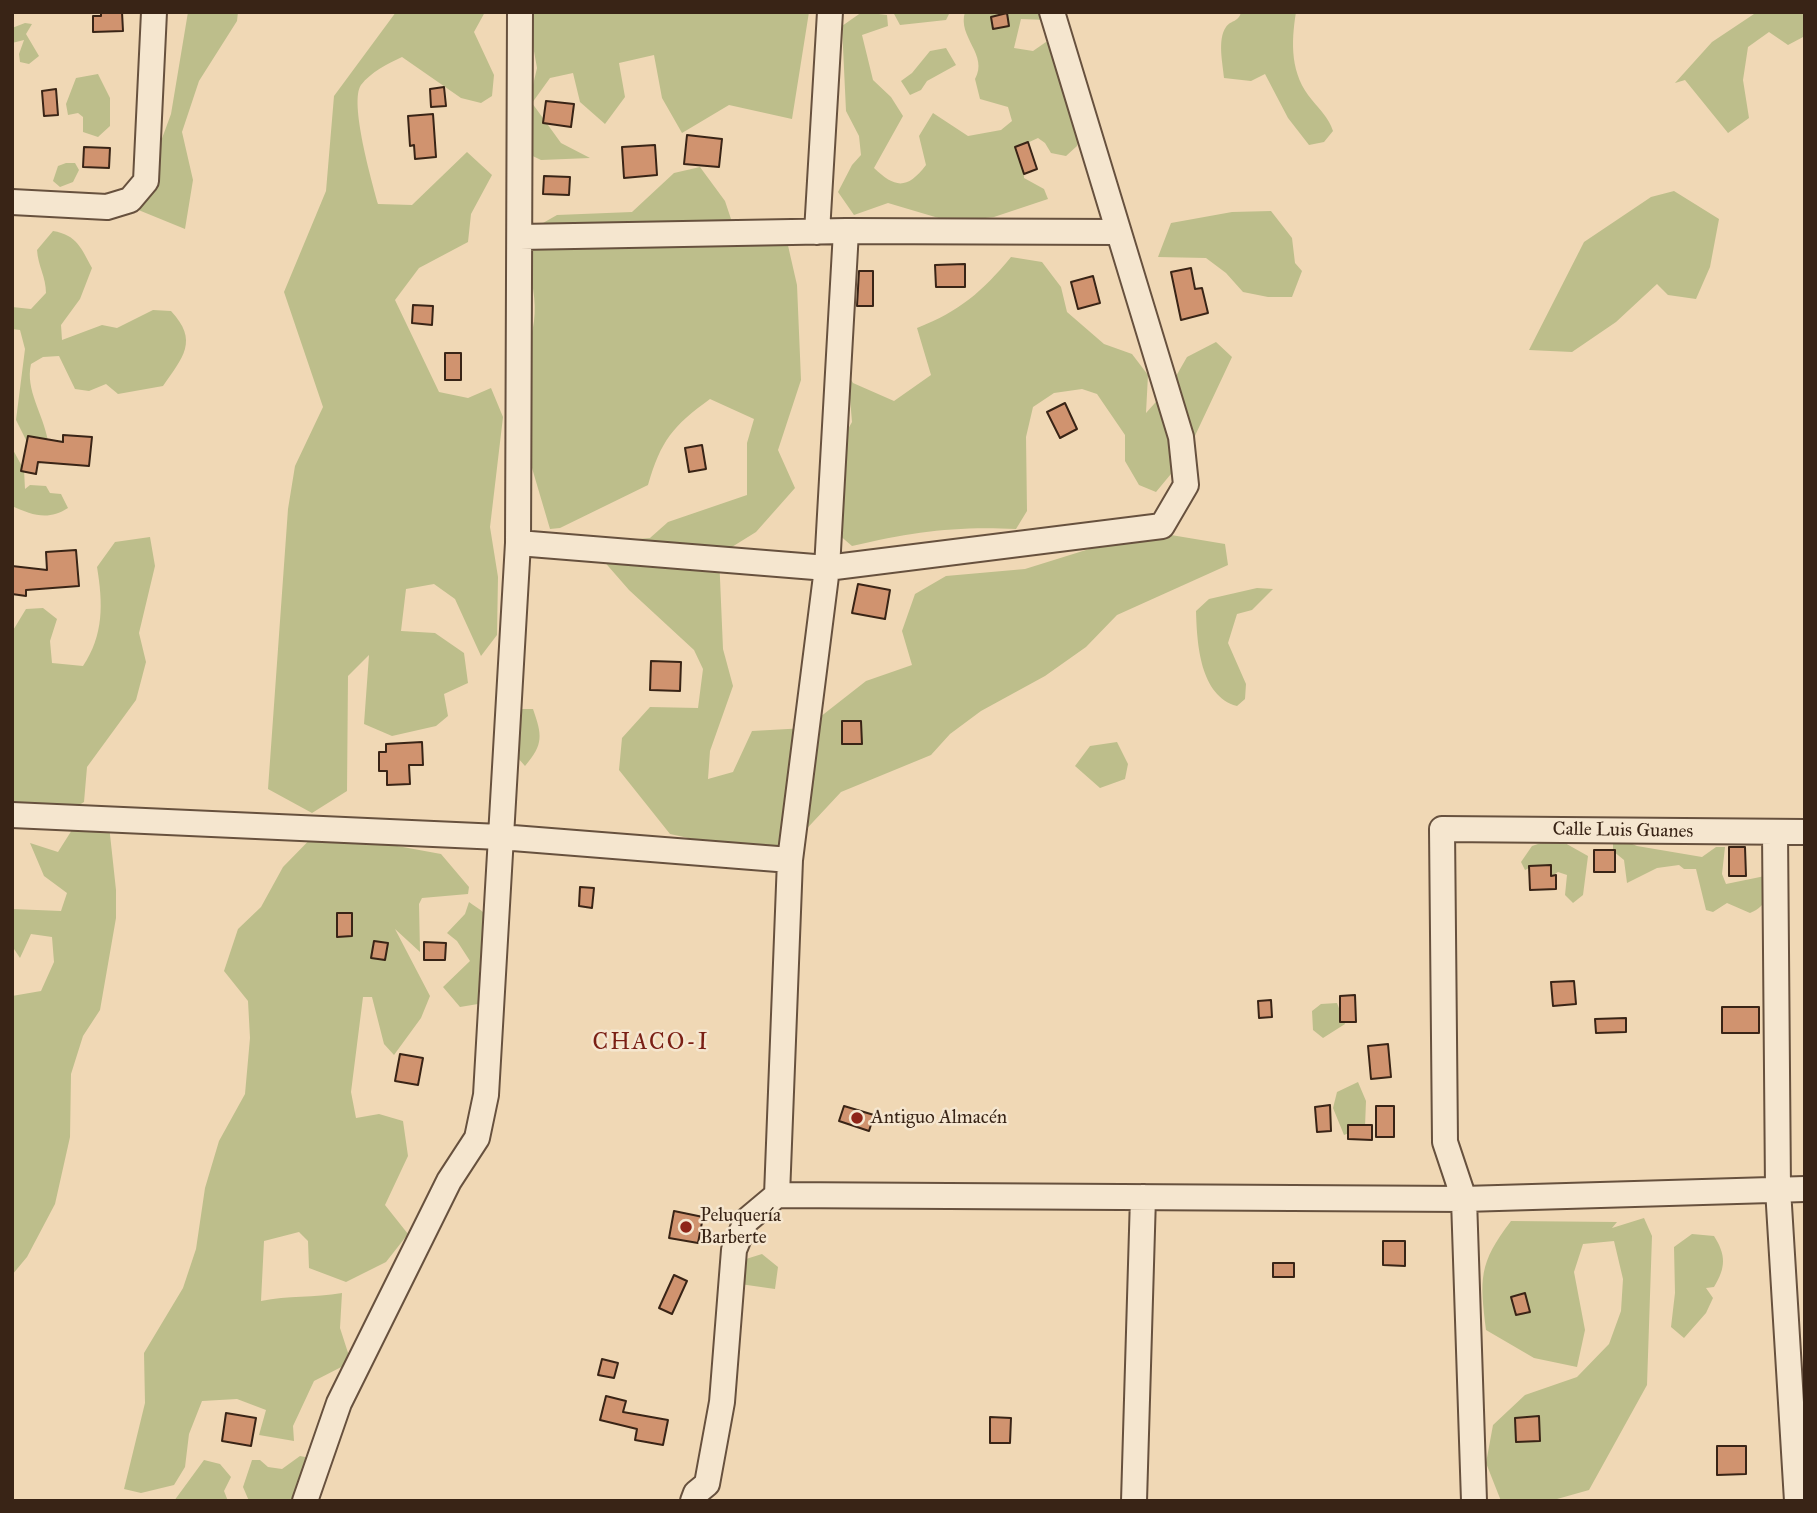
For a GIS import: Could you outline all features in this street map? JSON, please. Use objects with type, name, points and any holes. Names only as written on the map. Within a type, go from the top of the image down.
[{"type":"street","points":[[12,202],[107,207],[130,200],[146,181],[153,12]]},
{"type":"street","points":[[304,1501],[340,1403],[449,1181],[477,1138],[486,1096],[518,543],[520,12]]},
{"type":"street","points":[[817,232],[830,12]]},
{"type":"street","points":[[518,543],[827,568],[1162,526],[1186,485],[1181,437],[1052,12]]},
{"type":"street","points":[[520,237],[846,231],[1118,232]]},
{"type":"street","points":[[777,1195],[790,860],[827,568],[846,231]]},
{"type":"street","points":[[12,815],[500,837],[790,860]]},
{"type":"street","name":"Calle Luis Guanes","points":[[1464,1199],[1445,1142],[1441,829],[1805,832]]},
{"type":"street","points":[[1774,832],[1778,1189],[1797,1501]]},
{"type":"street","points":[[693,1501],[696,1493],[706,1484],[722,1402],[734,1250],[746,1221],[777,1195],[1464,1199],[1805,1189]]},
{"type":"street","points":[[1134,1501],[1143,1197]]},
{"type":"street","points":[[1464,1199],[1474,1501]]},
{"type":"green space","points":[[188,12],[238,12],[237,21],[199,81],[182,132],[193,180],[185,229],[136,209],[171,114]]},
{"type":"green space","points":[[396,12],[485,12],[474,32],[494,75],[492,96],[481,103],[461,98],[402,57],[365,80],[358,94],[358,108],[363,143],[378,204],[412,205],[467,152],[492,175],[471,214],[468,242],[419,268],[395,300],[439,392],[468,398],[491,388],[503,417],[490,527],[498,577],[497,635],[481,656],[455,599],[434,584],[406,589],[401,631],[435,633],[464,653],[468,683],[444,694],[448,716],[436,726],[392,736],[364,724],[369,655],[348,676],[347,791],[312,813],[268,789],[288,509],[295,466],[323,407],[284,292],[326,191],[334,96]]},
{"type":"green space","points":[[527,12],[809,12],[792,119],[729,105],[682,133],[662,98],[654,55],[619,63],[625,97],[605,124],[580,102],[573,73],[550,78],[532,103],[561,143],[590,158],[541,160],[518,149],[537,68]]},
{"type":"green space","points":[[862,12],[887,15],[888,26],[862,35],[873,80],[891,97],[903,116],[874,168],[888,179],[901,183],[913,179],[926,165],[919,136],[933,113],[968,136],[1001,130],[1012,121],[1008,107],[980,99],[975,79],[978,62],[965,30],[965,12],[1046,12],[1047,20],[1021,19],[1014,48],[1033,51],[1046,42],[1060,47],[1083,127],[1077,146],[1066,156],[1051,153],[1038,138],[1025,144],[1024,178],[1044,189],[1048,199],[994,217],[952,222],[888,203],[854,215],[838,192],[852,165],[861,155],[859,136],[846,111],[842,26]]},
{"type":"green space","points":[[893,12],[949,14],[946,20],[900,25]]},
{"type":"green space","points":[[1241,12],[1296,12],[1293,47],[1296,69],[1305,90],[1327,118],[1333,131],[1324,142],[1309,145],[1288,118],[1265,74],[1251,81],[1224,78],[1221,52],[1223,32],[1239,18]]},
{"type":"green space","points":[[1757,12],[1805,12],[1805,36],[1788,45],[1769,32],[1748,47],[1743,80],[1749,118],[1728,133],[1685,80],[1675,83],[1712,42]]},
{"type":"green space","points":[[25,23],[32,24],[26,34],[39,56],[29,64],[20,62],[19,54],[24,40],[12,43],[12,28]]},
{"type":"green space","points":[[946,48],[956,65],[927,81],[921,90],[910,95],[901,81],[912,73],[930,51]]},
{"type":"green space","points":[[98,74],[110,98],[110,126],[98,137],[83,132],[83,117],[78,113],[68,115],[66,104],[76,78]]},
{"type":"green space","points":[[75,163],[79,170],[73,182],[60,187],[53,181],[58,166]]},
{"type":"green space","points":[[700,167],[725,201],[734,228],[784,228],[797,285],[801,380],[778,450],[795,488],[756,532],[719,555],[723,649],[733,686],[710,751],[708,779],[733,772],[752,731],[806,728],[866,681],[912,665],[902,631],[915,594],[946,576],[1025,569],[1147,531],[1225,544],[1228,565],[1117,615],[1086,647],[1045,676],[981,711],[950,734],[931,755],[841,792],[785,852],[766,844],[725,846],[670,834],[619,770],[622,738],[650,707],[698,708],[703,669],[694,650],[629,590],[588,543],[650,538],[668,522],[747,495],[747,443],[754,419],[710,399],[670,435],[658,456],[648,485],[560,528],[550,529],[509,390],[526,352],[534,321],[533,289],[523,249],[536,227],[557,215],[632,212],[674,173]]},
{"type":"green space","points":[[1674,191],[1719,219],[1710,267],[1696,299],[1668,295],[1657,284],[1616,322],[1572,352],[1529,350],[1584,242],[1651,197]]},
{"type":"green space","points":[[1271,211],[1292,238],[1295,263],[1302,271],[1292,297],[1268,297],[1243,292],[1226,273],[1206,258],[1158,257],[1171,223],[1232,212]]},
{"type":"green space","points":[[53,231],[73,239],[92,268],[80,299],[61,325],[62,340],[102,325],[117,328],[153,310],[171,311],[184,331],[185,349],[163,386],[118,394],[106,384],[89,391],[75,389],[59,356],[43,357],[31,364],[30,383],[48,441],[28,444],[16,420],[25,349],[20,330],[12,329],[12,307],[31,309],[46,293],[37,250]]},
{"type":"green space","points":[[1011,257],[1042,262],[1061,287],[1067,312],[1104,344],[1132,354],[1148,375],[1146,413],[1171,385],[1187,357],[1216,342],[1232,357],[1185,457],[1156,492],[1139,485],[1125,461],[1125,435],[1097,394],[1082,389],[1054,393],[1033,407],[1026,437],[1027,511],[1016,529],[933,531],[852,546],[831,528],[838,447],[852,422],[848,375],[853,383],[894,401],[931,375],[917,328],[946,315],[969,299]]},
{"type":"green space","points":[[12,448],[24,470],[25,489],[30,485],[46,486],[50,493],[61,494],[68,508],[54,514],[40,515],[12,506]]},
{"type":"green space","points":[[150,537],[155,566],[139,633],[146,662],[136,700],[87,767],[84,802],[64,815],[12,815],[12,632],[26,609],[43,608],[57,619],[50,641],[52,663],[83,666],[95,643],[100,618],[97,567],[115,542]]},
{"type":"green space","points":[[1257,588],[1273,589],[1252,610],[1237,614],[1228,643],[1246,684],[1245,699],[1237,706],[1215,692],[1208,680],[1200,653],[1196,611],[1209,599]]},
{"type":"green space","points":[[513,709],[533,709],[538,726],[540,739],[536,751],[525,766],[510,749]]},
{"type":"green space","points":[[1117,742],[1128,764],[1125,779],[1100,788],[1075,766],[1090,746]]},
{"type":"green space","points":[[108,816],[116,890],[116,918],[100,1010],[83,1036],[71,1074],[70,1137],[55,1204],[27,1257],[12,1275],[12,996],[41,991],[54,962],[52,937],[31,934],[20,958],[12,946],[12,909],[61,911],[67,893],[44,876],[30,843],[58,852],[77,822]]},
{"type":"green space","points":[[327,822],[381,843],[441,854],[469,887],[468,894],[422,898],[419,904],[420,952],[395,929],[430,996],[421,1018],[394,1055],[384,1044],[372,997],[363,997],[351,1092],[356,1118],[379,1114],[403,1121],[408,1156],[385,1205],[408,1234],[386,1262],[346,1282],[309,1268],[308,1241],[299,1232],[264,1241],[261,1301],[342,1293],[340,1328],[351,1362],[314,1381],[293,1426],[294,1441],[259,1435],[266,1410],[237,1399],[202,1401],[189,1434],[185,1467],[174,1485],[141,1493],[124,1489],[145,1403],[144,1353],[183,1288],[196,1249],[205,1188],[219,1141],[245,1094],[250,1038],[248,1001],[224,971],[238,929],[261,907],[283,867]]},
{"type":"green space","points":[[1556,838],[1588,856],[1583,895],[1573,903],[1565,895],[1567,875],[1558,872],[1552,876],[1546,868],[1533,866],[1525,870],[1521,862],[1532,846]]},
{"type":"green space","points":[[1618,838],[1637,846],[1702,857],[1716,847],[1725,847],[1722,874],[1726,884],[1765,876],[1764,903],[1750,913],[1727,903],[1713,912],[1706,910],[1696,869],[1684,869],[1679,865],[1657,868],[1627,883],[1624,860],[1613,851],[1613,841]]},
{"type":"green space","points":[[469,902],[484,913],[488,925],[488,942],[479,971],[481,989],[478,1004],[460,1007],[443,987],[470,961],[457,941],[447,933],[465,914]]},
{"type":"green space","points":[[1337,1003],[1345,1024],[1323,1038],[1313,1030],[1312,1011],[1321,1004]]},
{"type":"green space","points":[[1358,1082],[1366,1101],[1365,1127],[1344,1135],[1333,1108],[1337,1092]]},
{"type":"green space","points":[[1644,1218],[1652,1236],[1647,1385],[1589,1490],[1550,1501],[1501,1501],[1486,1463],[1493,1425],[1525,1395],[1577,1377],[1609,1344],[1621,1311],[1623,1279],[1614,1241],[1583,1244],[1574,1272],[1585,1330],[1577,1367],[1534,1358],[1486,1330],[1483,1284],[1492,1249],[1511,1221],[1617,1222],[1612,1228]]},
{"type":"green space","points":[[1692,1234],[1714,1236],[1721,1249],[1723,1261],[1714,1287],[1706,1288],[1713,1298],[1706,1313],[1684,1338],[1671,1327],[1675,1293],[1674,1247]]},
{"type":"green space","points":[[762,1254],[778,1267],[775,1289],[740,1284],[746,1259]]},
{"type":"green space","points":[[300,1456],[315,1459],[291,1501],[249,1501],[243,1487],[252,1460],[260,1460],[268,1467],[282,1469]]},
{"type":"green space","points":[[204,1460],[220,1464],[231,1477],[224,1491],[228,1501],[174,1501]]},
{"type":"building","points":[[101,12],[122,12],[123,31],[93,32],[93,16],[101,16]]},
{"type":"building","points":[[1007,13],[1009,26],[993,29],[991,17]]},
{"type":"building","points":[[444,87],[446,106],[431,107],[430,89]]},
{"type":"building","points":[[56,89],[58,115],[44,116],[42,91]]},
{"type":"building","points":[[546,101],[574,104],[571,127],[543,123]]},
{"type":"building","points":[[433,114],[436,157],[415,159],[414,145],[410,146],[408,116]]},
{"type":"building","points":[[687,135],[722,139],[719,167],[684,164]]},
{"type":"building","points":[[1028,142],[1037,169],[1024,174],[1015,147]]},
{"type":"building","points":[[655,145],[657,175],[624,178],[622,147]]},
{"type":"building","points":[[84,147],[110,148],[109,168],[83,167]]},
{"type":"building","points":[[544,176],[570,177],[569,195],[543,194]]},
{"type":"building","points":[[965,264],[965,287],[936,287],[935,265]]},
{"type":"building","points":[[1191,268],[1195,289],[1202,288],[1208,313],[1181,320],[1171,272]]},
{"type":"building","points":[[859,271],[873,271],[873,306],[857,306]]},
{"type":"building","points":[[1093,276],[1100,303],[1078,309],[1071,282]]},
{"type":"building","points":[[413,305],[433,306],[432,325],[412,323]]},
{"type":"building","points":[[445,353],[461,353],[461,380],[445,380]]},
{"type":"building","points":[[1065,403],[1077,429],[1060,438],[1047,412]]},
{"type":"building","points":[[63,435],[92,437],[89,466],[38,462],[36,474],[21,471],[28,436],[63,442]]},
{"type":"building","points":[[702,445],[706,469],[689,472],[685,448]]},
{"type":"building","points":[[76,550],[79,586],[26,590],[26,596],[12,594],[12,566],[47,570],[46,552]]},
{"type":"building","points":[[858,584],[890,590],[885,619],[852,613]]},
{"type":"building","points":[[651,661],[681,662],[680,691],[650,690]]},
{"type":"building","points":[[842,721],[861,721],[862,744],[842,744]]},
{"type":"building","points":[[422,742],[423,765],[409,765],[410,784],[387,785],[387,771],[379,771],[379,752],[386,752],[386,744]]},
{"type":"building","points":[[1729,847],[1745,847],[1746,876],[1729,876]]},
{"type":"building","points":[[1594,850],[1615,850],[1615,872],[1594,872]]},
{"type":"building","points":[[1551,865],[1551,876],[1556,875],[1556,889],[1530,890],[1529,866]]},
{"type":"building","points":[[580,887],[594,888],[592,908],[579,906]]},
{"type":"building","points":[[337,913],[352,913],[352,936],[337,937]]},
{"type":"building","points":[[374,941],[388,943],[385,960],[371,958]]},
{"type":"building","points":[[424,942],[446,943],[445,960],[424,960]]},
{"type":"building","points":[[1574,981],[1576,1004],[1553,1006],[1551,982]]},
{"type":"building","points":[[1355,995],[1356,1022],[1340,1022],[1340,996]]},
{"type":"building","points":[[1271,1000],[1272,1017],[1259,1018],[1258,1001]]},
{"type":"building","points":[[1722,1007],[1759,1007],[1759,1033],[1722,1033]]},
{"type":"building","points":[[1626,1018],[1626,1032],[1596,1033],[1595,1019]]},
{"type":"building","points":[[1388,1044],[1391,1077],[1371,1079],[1368,1046]]},
{"type":"building","points":[[400,1054],[423,1058],[418,1085],[395,1081]]},
{"type":"building","points":[[1330,1105],[1331,1131],[1317,1132],[1315,1107]]},
{"type":"building","name":"Antiguo Almacén","points":[[844,1106],[874,1115],[869,1131],[839,1121]]},
{"type":"building","points":[[1376,1106],[1394,1106],[1394,1137],[1376,1137]]},
{"type":"building","points":[[1348,1125],[1372,1125],[1372,1140],[1348,1139]]},
{"type":"building","name":"Peluquería Barberte","points":[[674,1211],[703,1217],[698,1243],[669,1238]]},
{"type":"building","points":[[1383,1241],[1405,1241],[1405,1266],[1383,1265]]},
{"type":"building","points":[[1273,1263],[1294,1263],[1294,1277],[1273,1277]]},
{"type":"building","points":[[674,1275],[687,1281],[672,1314],[659,1308]]},
{"type":"building","points":[[1525,1293],[1530,1312],[1516,1315],[1511,1297]]},
{"type":"building","points":[[602,1359],[618,1363],[614,1378],[598,1375]]},
{"type":"building","points":[[606,1396],[626,1401],[623,1412],[668,1420],[663,1445],[635,1440],[637,1429],[600,1420]]},
{"type":"building","points":[[226,1413],[256,1418],[251,1446],[222,1441]]},
{"type":"building","points":[[1539,1416],[1540,1441],[1516,1442],[1515,1418]]},
{"type":"building","points":[[990,1417],[1011,1418],[1010,1443],[990,1443]]},
{"type":"building","points":[[1717,1446],[1746,1446],[1746,1474],[1717,1475]]},
{"type":"place","name":"Antiguo Almacén","points":[[857,1118]]},
{"type":"place","name":"Peluquería Barberte","points":[[686,1227]]},
{"type":"district","name":"CHACO-I","points":[[651,1043]]}]
